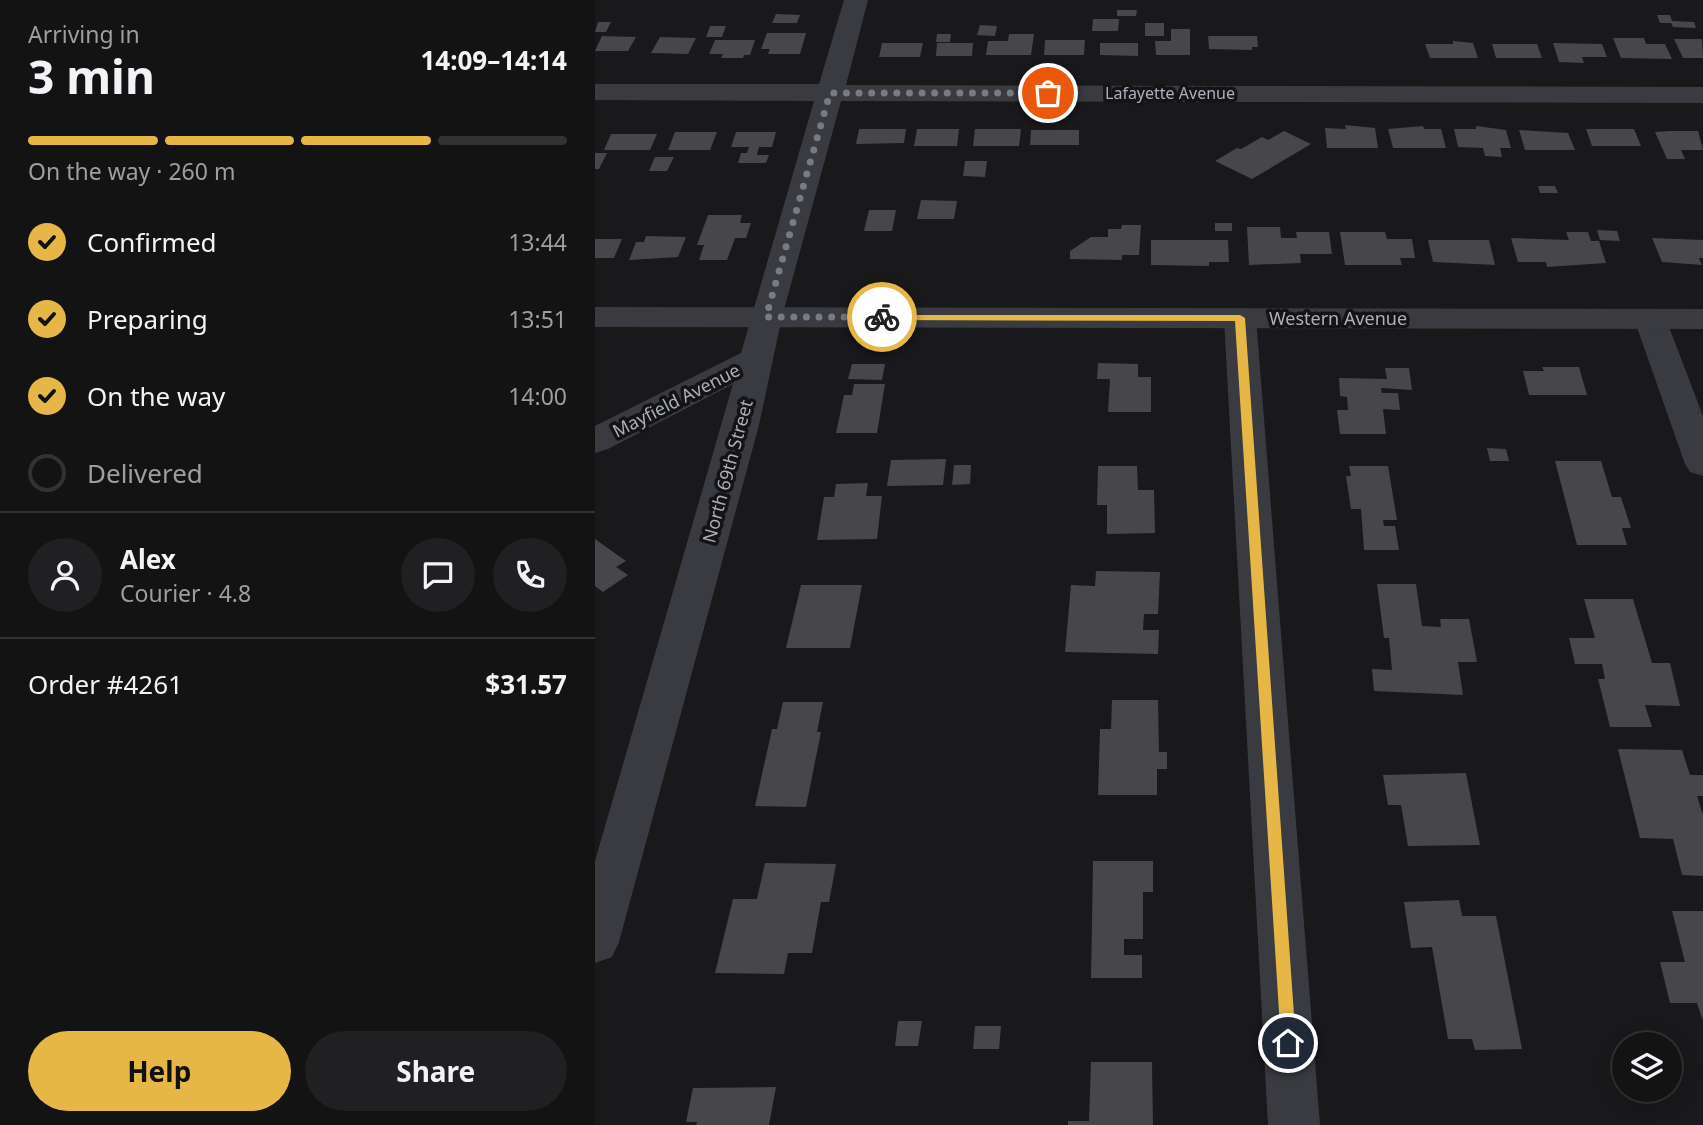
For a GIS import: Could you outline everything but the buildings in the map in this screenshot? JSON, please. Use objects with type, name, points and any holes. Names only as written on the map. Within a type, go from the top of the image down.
[{"type":"street","name":"North 69th Street","points":[[595,942],[741,425],[766,317],[856,0]]},
{"type":"street","name":"Lafayette Avenue","points":[[595,92],[1703,95]]},
{"type":"street","name":"Western Avenue","points":[[595,317],[1703,319]]},
{"type":"street","points":[[1240,318],[1294,1125]]},
{"type":"street","points":[[1650,319],[1703,464]]},
{"type":"street","name":"Mayfield Avenue","points":[[595,441],[757,358]]},
{"type":"way so far","points":[[882,317],[766,317],[830,93],[1048,93]]},
{"type":"route","points":[[882,317],[1240,318],[1288,1043]]}]
